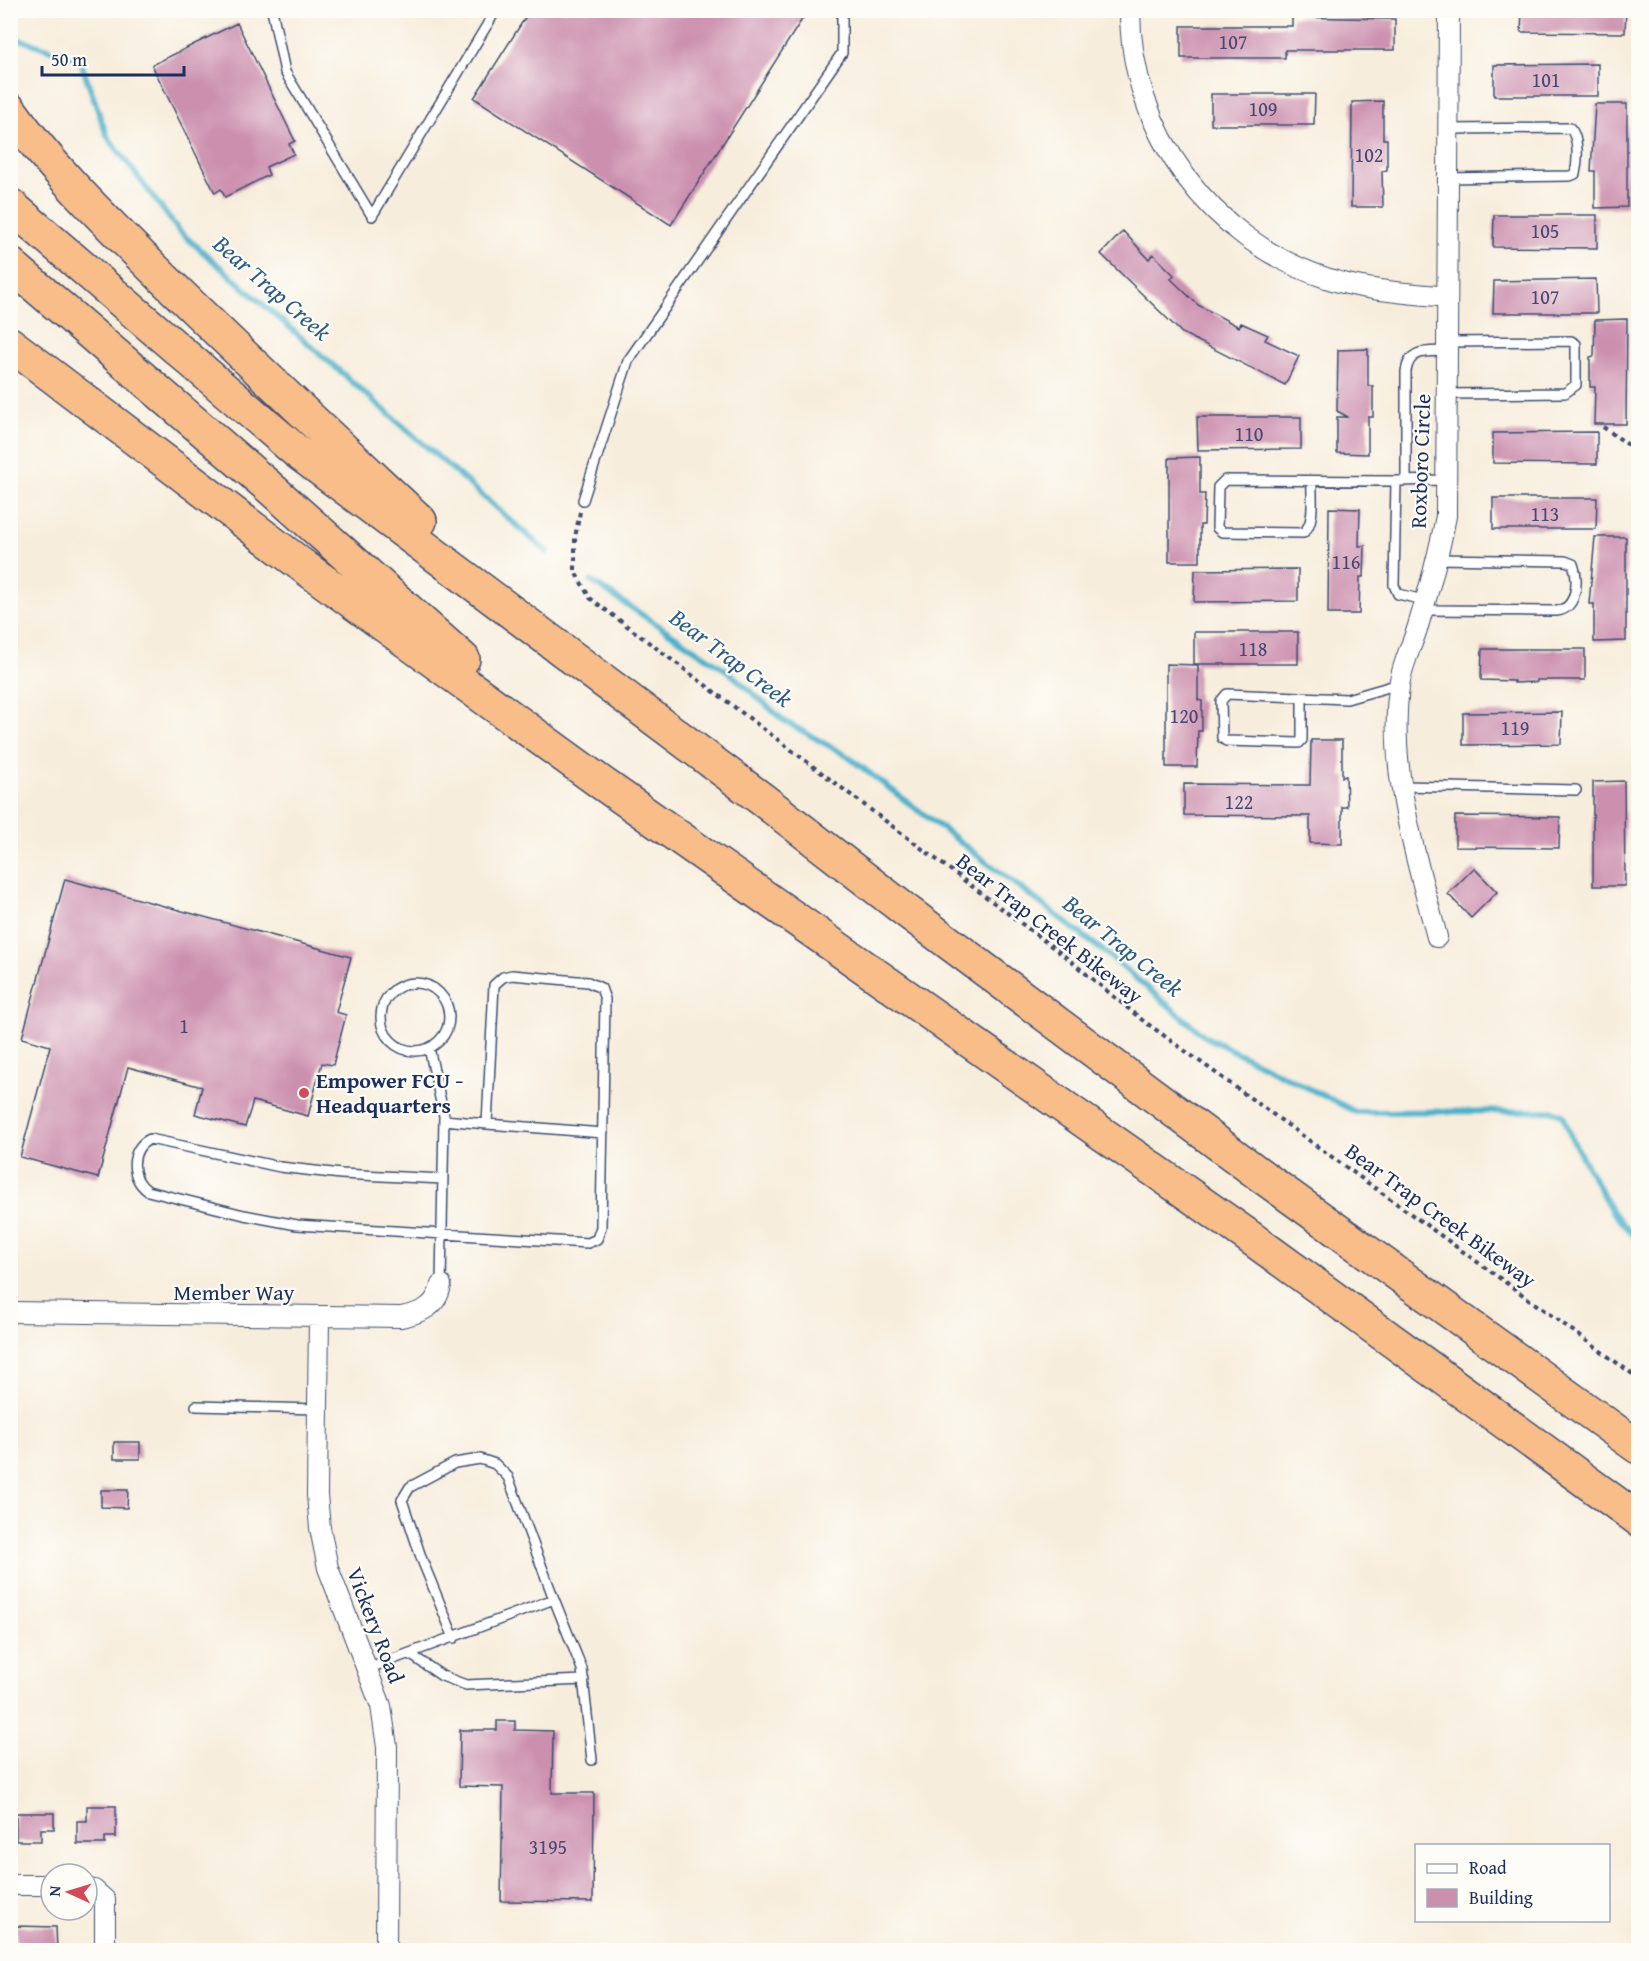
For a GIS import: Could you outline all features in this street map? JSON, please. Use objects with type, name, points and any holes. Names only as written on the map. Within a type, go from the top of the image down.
[{"type":"highway","points":[[10,110],[31,140],[88,203],[236,350],[551,642]]},
{"type":"highway","points":[[10,205],[296,451],[1263,1177],[1638,1447]]},
{"type":"highway","points":[[10,264],[268,486],[603,784]]},
{"type":"highway","points":[[10,344],[307,569],[603,784],[1244,1233],[1638,1519]]},
{"type":"street","points":[[1130,10],[1137,72],[1152,123],[1165,148],[1195,190],[1235,229],[1286,262],[1328,279],[1379,290],[1448,297]]},
{"type":"street","name":"Roxboro Circle","points":[[1437,937],[1415,854],[1402,786],[1396,714],[1399,684],[1437,559],[1446,516],[1449,10]]},
{"type":"street","name":"Member Way","points":[[10,1312],[401,1317],[423,1312],[435,1301],[441,1285]]},
{"type":"street","name":"Vickery Road","points":[[319,1316],[317,1495],[320,1528],[328,1568],[381,1706],[387,1747],[386,1950]]},
{"type":"street","points":[[10,1885],[39,1885]]},
{"type":"street","points":[[99,1895],[105,1900],[105,1950]]},
{"type":"lane","points":[[272,10],[285,72],[372,216],[496,10]]},
{"type":"lane","points":[[583,500],[628,361],[842,53],[842,10]]},
{"type":"lane","points":[[1448,129],[1570,128],[1576,137],[1576,168],[1575,174],[1570,176],[1448,178]]},
{"type":"lane","points":[[1437,559],[1565,561],[1573,564],[1576,571],[1573,603],[1566,610],[1557,611],[1423,605],[1398,594],[1394,585],[1408,359],[1416,352],[1447,347],[1571,341],[1576,345],[1576,385],[1565,393],[1447,394]]},
{"type":"lane","points":[[1312,481],[1311,522],[1309,528],[1303,533],[1222,532],[1217,528],[1218,487],[1225,480],[1446,480]]},
{"type":"lane","points":[[1302,697],[1302,740],[1299,743],[1226,741],[1222,738],[1221,701],[1227,694],[1302,697],[1347,699],[1399,684]]},
{"type":"lane","points":[[1402,786],[1576,790]]},
{"type":"lane","points":[[443,1179],[341,1174],[280,1167],[150,1139],[141,1146],[135,1168],[135,1177],[148,1191],[244,1215],[297,1225],[588,1243],[597,1239],[601,1227],[605,999],[601,988],[588,982],[512,975],[503,977],[494,985],[487,1124]]},
{"type":"lane","points":[[412,983],[426,985],[437,992],[445,1002],[448,1015],[446,1028],[440,1040],[429,1048],[416,1051],[403,1049],[392,1042],[384,1032],[381,1019],[383,1006],[389,994],[400,986],[412,983]]},
{"type":"lane","points":[[429,1048],[444,1120],[441,1285]]},
{"type":"lane","points":[[444,1120],[603,1132]]},
{"type":"lane","points":[[196,1406],[318,1409]]},
{"type":"lane","points":[[454,1638],[422,1560],[402,1500],[410,1486],[455,1463],[480,1459],[495,1464],[508,1477],[582,1669],[592,1760]]},
{"type":"lane","points":[[367,1669],[554,1599]]},
{"type":"lane","points":[[410,1654],[442,1676],[465,1685],[584,1680]]},
{"type":"path","points":[[1603,427],[1630,446],[1638,447]]},
{"type":"path","name":"Bear Trap Creek Bikeway","points":[[583,500],[575,537],[575,572],[590,598],[1067,958],[1141,1019],[1638,1378]]},
{"type":"building","points":[[530,10],[808,10],[671,225],[474,98]]},
{"type":"building","points":[[1522,10],[1626,10],[1625,33],[1521,32]]},
{"type":"building","points":[[1292,17],[1395,19],[1395,50],[1285,50],[1285,58],[1181,58],[1181,26],[1292,26]]},
{"type":"building","points":[[237,23],[295,141],[289,144],[294,154],[266,167],[269,175],[225,197],[221,189],[215,193],[152,65]]},
{"type":"building","points":[[1598,64],[1598,96],[1494,96],[1494,65]]},
{"type":"building","points":[[1211,94],[1315,94],[1314,125],[1211,125]]},
{"type":"building","points":[[1383,101],[1383,139],[1387,139],[1387,170],[1382,171],[1383,207],[1351,207],[1352,102]]},
{"type":"building","points":[[1595,104],[1627,104],[1627,207],[1595,208],[1595,171],[1591,171]]},
{"type":"building","points":[[1494,215],[1597,215],[1597,248],[1493,247]]},
{"type":"building","points":[[1123,231],[1149,259],[1153,254],[1174,275],[1171,279],[1198,305],[1239,327],[1241,323],[1268,335],[1265,340],[1299,356],[1285,385],[1182,333],[1101,254]]},
{"type":"building","points":[[1596,279],[1597,313],[1493,313],[1494,281]]},
{"type":"building","points":[[1627,319],[1626,424],[1594,424],[1595,387],[1590,387],[1590,357],[1594,356],[1595,320]]},
{"type":"building","points":[[1368,349],[1368,386],[1373,386],[1373,417],[1368,417],[1368,454],[1337,453],[1337,417],[1348,417],[1337,411],[1338,350]]},
{"type":"building","points":[[1197,417],[1301,417],[1301,449],[1198,450]]},
{"type":"building","points":[[1597,432],[1597,464],[1493,463],[1493,433]]},
{"type":"building","points":[[1200,457],[1200,494],[1205,494],[1204,525],[1200,525],[1200,562],[1169,562],[1169,458]]},
{"type":"building","points":[[1493,498],[1597,498],[1596,529],[1493,529]]},
{"type":"building","points":[[1329,508],[1360,509],[1359,546],[1365,546],[1364,577],[1360,577],[1359,614],[1328,614]]},
{"type":"building","points":[[1595,537],[1626,537],[1626,641],[1594,642],[1594,604],[1589,604]]},
{"type":"building","points":[[1298,569],[1298,601],[1194,602],[1195,570]]},
{"type":"building","points":[[1194,632],[1298,632],[1298,664],[1194,664]]},
{"type":"building","points":[[1482,649],[1585,649],[1585,680],[1537,680],[1537,682],[1514,683],[1514,681],[1481,680]]},
{"type":"building","points":[[1166,664],[1198,665],[1198,700],[1202,701],[1202,731],[1198,731],[1197,767],[1166,767]]},
{"type":"building","points":[[1562,712],[1561,744],[1463,745],[1463,713]]},
{"type":"building","points":[[1311,740],[1342,740],[1342,777],[1346,776],[1347,807],[1342,807],[1342,844],[1310,843],[1310,816],[1184,815],[1184,784],[1310,785]]},
{"type":"building","points":[[1624,781],[1625,886],[1593,886],[1593,782]]},
{"type":"building","points":[[1455,816],[1560,817],[1559,848],[1455,847]]},
{"type":"building","points":[[1474,868],[1497,892],[1471,918],[1448,894]]},
{"type":"building","points":[[65,879],[351,957],[336,1012],[346,1015],[333,1065],[322,1063],[308,1116],[253,1101],[245,1127],[195,1114],[202,1087],[128,1067],[98,1178],[20,1157],[50,1046],[22,1038]]},
{"type":"building","points":[[114,1442],[140,1442],[140,1459],[114,1459]]},
{"type":"building","points":[[101,1490],[128,1490],[127,1508],[101,1507]]},
{"type":"building","points":[[497,1721],[515,1721],[515,1730],[553,1731],[552,1793],[594,1793],[593,1902],[501,1901],[503,1787],[459,1786],[460,1730],[497,1730]]},
{"type":"building","points":[[87,1806],[116,1806],[116,1837],[105,1837],[105,1844],[77,1844],[77,1821],[87,1821]]},
{"type":"building","points":[[16,1813],[54,1813],[54,1829],[41,1829],[41,1841],[16,1841]]},
{"type":"building","points":[[16,1926],[56,1927],[57,1950],[16,1949]]},
{"type":"waterway","name":"Bear Trap Creek","points":[[10,36],[80,60],[107,136],[179,231],[547,552]]},
{"type":"waterway","name":"Bear Trap Creek","points":[[591,581],[729,672],[783,720],[847,756],[1102,950],[1206,1037],[1356,1112],[1554,1111],[1563,1115],[1571,1137],[1611,1210],[1638,1241]]},
{"type":"place","name":"Empower FCU - Headquarters","points":[[304,1093]]}]
